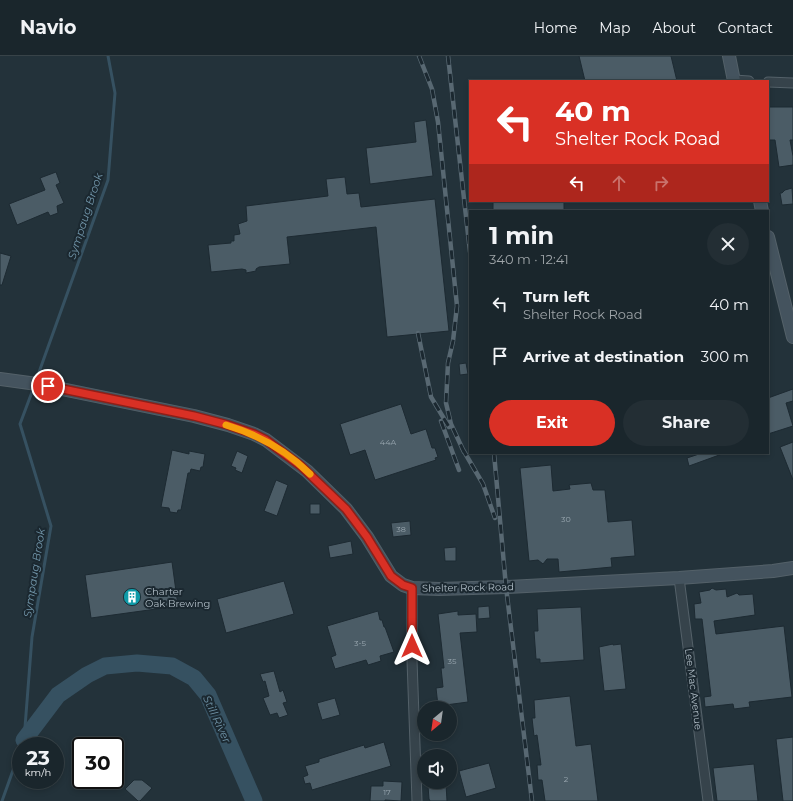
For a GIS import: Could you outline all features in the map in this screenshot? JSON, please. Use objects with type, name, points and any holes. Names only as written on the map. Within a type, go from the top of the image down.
[{"type":"street","points":[[729,56],[734,80]]},
{"type":"street","points":[[769,82],[793,82]]},
{"type":"street","points":[[769,241],[793,337]]},
{"type":"street","name":"Shelter Rock Road","points":[[0,379],[37,384],[194,416],[228,425],[260,437],[295,460],[346,509],[367,537],[391,576],[403,585],[412,588],[491,588],[773,572],[793,568]]},
{"type":"street","name":"Lee Mac Avenue","points":[[679,578],[708,801]]},
{"type":"street","points":[[412,588],[412,660],[417,801]]},
{"type":"building","points":[[579,56],[671,56],[677,80],[585,80]]},
{"type":"building","points":[[769,107],[793,107],[793,140],[790,140],[793,165],[779,167],[775,140],[769,140]]},
{"type":"building","points":[[426,120],[433,176],[370,184],[366,148],[416,142],[414,122]]},
{"type":"building","points":[[56,172],[60,183],[56,185],[64,203],[57,206],[58,213],[50,216],[48,212],[17,225],[9,204],[45,190],[40,178]]},
{"type":"building","points":[[345,177],[347,194],[359,193],[361,207],[435,199],[449,331],[387,337],[376,227],[287,237],[290,264],[259,267],[256,271],[246,273],[246,270],[242,269],[211,272],[208,245],[231,243],[231,241],[234,241],[234,235],[240,234],[238,224],[247,221],[246,206],[328,196],[326,179]]},
{"type":"building","points":[[792,188],[793,204],[782,205],[780,193]]},
{"type":"building","points":[[493,202],[564,202],[564,210],[493,210]]},
{"type":"building","points":[[0,253],[11,256],[2,285],[0,285]]},
{"type":"building","points":[[466,363],[468,374],[460,375],[459,364]]},
{"type":"building","points":[[793,389],[793,401],[786,403],[793,426],[769,434],[769,398]]},
{"type":"building","points":[[401,404],[411,434],[426,429],[432,448],[435,448],[438,457],[435,458],[436,460],[375,480],[365,450],[350,455],[340,424]]},
{"type":"building","points":[[793,442],[793,480],[780,447]]},
{"type":"building","points":[[172,450],[189,454],[189,451],[205,454],[203,467],[201,467],[200,471],[191,469],[190,473],[188,473],[181,510],[178,510],[177,513],[170,512],[169,508],[161,507]]},
{"type":"building","points":[[237,451],[248,456],[242,473],[235,470],[236,468],[231,466]]},
{"type":"building","points":[[699,454],[722,454],[689,466],[687,458]]},
{"type":"building","points":[[551,465],[553,491],[570,489],[569,485],[591,483],[593,490],[605,490],[608,522],[632,520],[635,556],[611,558],[612,567],[559,572],[558,559],[547,559],[543,564],[538,560],[529,561],[520,468]]},
{"type":"building","points":[[276,480],[288,485],[277,516],[264,511]]},
{"type":"building","points":[[310,504],[320,504],[320,514],[310,514]]},
{"type":"building","points":[[410,521],[411,535],[393,537],[391,523]]},
{"type":"building","points":[[351,541],[353,554],[330,558],[328,546]]},
{"type":"building","points":[[456,547],[456,561],[445,561],[444,548]]},
{"type":"building","name":"Charter Oak Brewing","points":[[172,562],[178,606],[91,618],[85,575]]},
{"type":"building","points":[[284,581],[294,614],[226,633],[217,599]]},
{"type":"building","points":[[712,588],[716,590],[726,589],[727,597],[737,593],[739,595],[753,594],[755,615],[714,621],[716,634],[784,626],[792,697],[749,702],[750,707],[734,709],[733,704],[705,707],[704,697],[711,696],[702,619],[695,619],[694,604],[701,603],[699,592],[710,590]]},
{"type":"building","points":[[489,606],[490,618],[478,619],[478,607]]},
{"type":"building","points":[[581,607],[584,660],[540,663],[540,659],[536,659],[534,631],[538,631],[537,609]]},
{"type":"building","points":[[378,611],[380,620],[382,620],[394,652],[380,656],[381,661],[368,665],[366,660],[335,669],[331,657],[336,655],[327,626]]},
{"type":"building","points":[[458,611],[458,615],[476,614],[477,632],[460,633],[468,702],[457,703],[457,701],[437,701],[436,688],[443,687],[441,668],[444,668],[438,614]]},
{"type":"building","points":[[621,644],[626,689],[604,691],[599,647]]},
{"type":"building","points":[[274,671],[280,692],[283,690],[287,702],[283,703],[288,715],[279,718],[277,713],[270,715],[263,698],[269,696],[265,681],[263,682],[260,674]]},
{"type":"building","points":[[570,696],[576,746],[591,744],[598,801],[545,801],[542,780],[538,780],[537,765],[541,765],[537,735],[534,736],[532,718],[535,718],[534,700]]},
{"type":"building","points":[[335,698],[340,715],[322,720],[317,703]]},
{"type":"building","points":[[793,737],[793,801],[783,801],[776,739]]},
{"type":"building","points":[[384,742],[391,766],[312,790],[310,783],[305,784],[303,777],[308,775],[305,766],[319,762],[319,759],[364,745],[365,748]]},
{"type":"building","points":[[489,763],[496,788],[466,797],[459,771]]},
{"type":"building","points":[[754,764],[758,801],[717,801],[713,768]]},
{"type":"building","points":[[134,780],[142,780],[152,788],[140,801],[138,801],[125,789]]},
{"type":"building","points":[[383,781],[402,782],[401,801],[370,801],[371,786],[383,786]]},
{"type":"building","points":[[428,789],[446,789],[447,801],[430,801]]},
{"type":"waterway","name":"Sympaug Brook","points":[[38,375],[108,180],[115,93],[108,56]]},
{"type":"waterway","name":"Sympaug Brook","points":[[24,737],[32,637],[51,526],[20,424],[32,392]]},
{"type":"waterway","name":"Still River","points":[[26,737],[58,695],[87,675],[105,666],[137,663],[172,666],[194,678],[208,695],[254,801]]},
{"type":"waterway","name":"Still River","points":[[2,801],[12,773]]},
{"type":"railway","points":[[419,56],[432,89],[438,122],[457,306],[453,341],[448,363],[446,403],[451,424],[464,452]]},
{"type":"railway","points":[[448,56],[469,243]]},
{"type":"railway","points":[[418,333],[431,397],[449,427]]},
{"type":"railway","points":[[441,421],[459,470]]},
{"type":"railway","points":[[462,448],[483,484],[495,518]]},
{"type":"railway","points":[[494,454],[506,587],[532,801]]},
{"type":"slow traffic","points":[[226,425],[254,434],[266,440],[295,460],[310,474]]},
{"type":"place","name":"Charter Oak Brewing","points":[[132,597]]},
{"type":"route","points":[[48,386],[194,416],[228,425],[254,434],[282,450],[307,471],[346,509],[367,537],[391,576],[403,585],[412,588],[412,646]]}]
